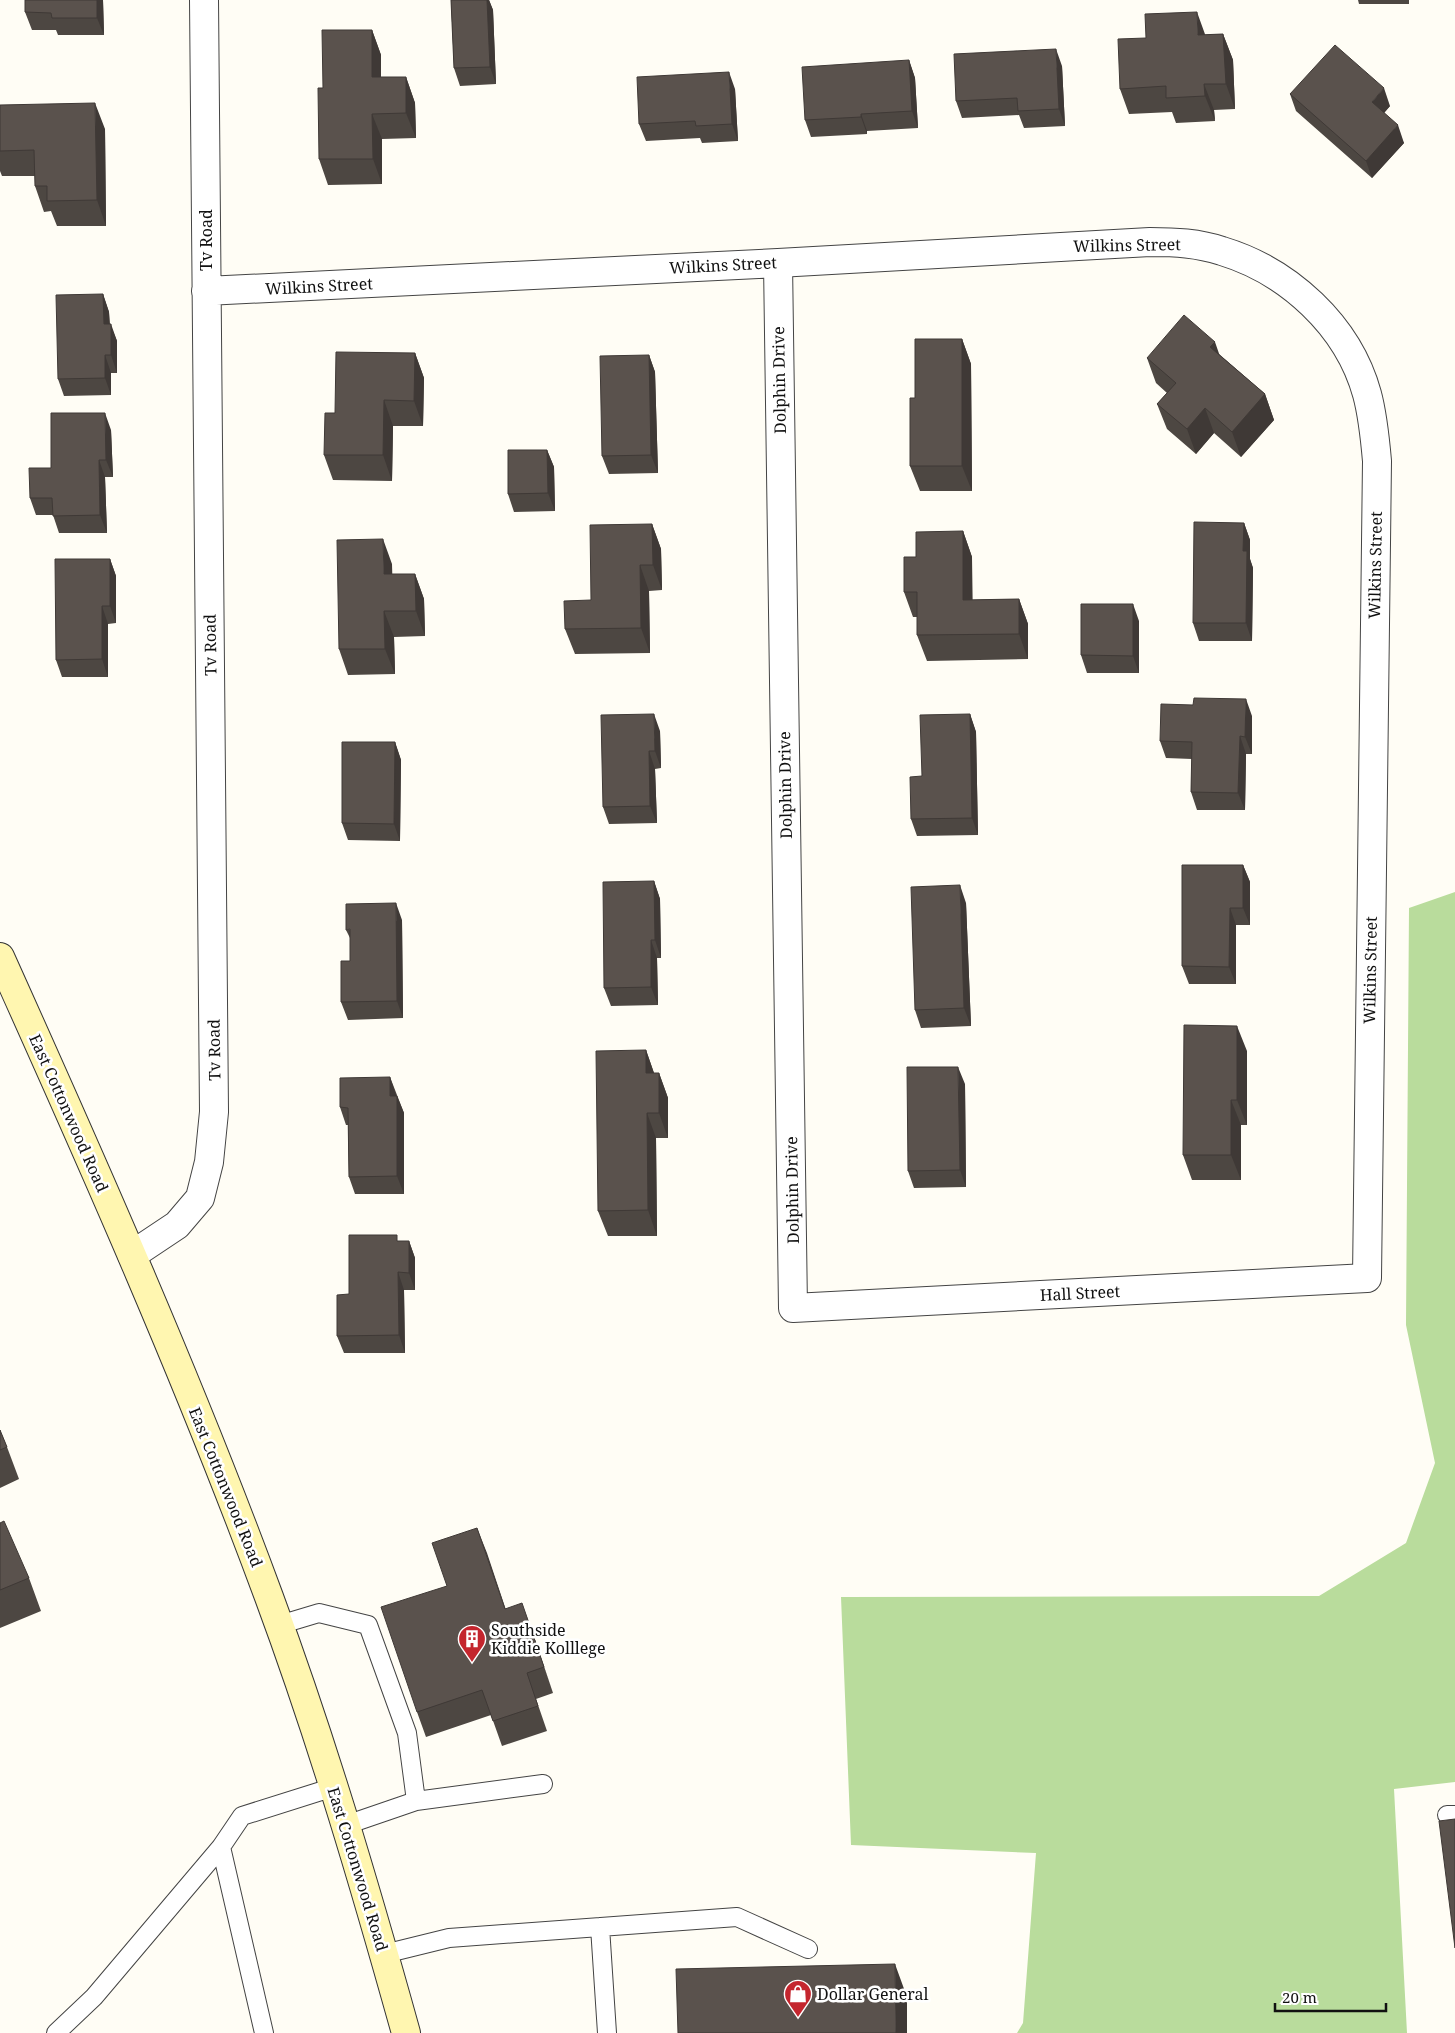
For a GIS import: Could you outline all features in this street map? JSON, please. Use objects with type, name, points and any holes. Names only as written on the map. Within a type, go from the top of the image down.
[{"type":"main road","name":"East Cottonwood Road","points":[[0,958],[132,1255],[219,1466],[279,1625],[334,1787],[406,2033]]},
{"type":"street","name":"Tv Road","points":[[132,1255],[177,1226],[200,1198],[209,1162],[214,1112],[204,0]]},
{"type":"street","name":"Wilkins Street","points":[[206,291],[1150,242],[1186,243],[1221,250],[1254,262],[1285,281],[1318,310],[1335,330],[1353,360],[1369,401],[1374,427],[1376,461],[1367,1278]]},
{"type":"street","name":"Dolphin Drive","points":[[778,262],[794,1308]]},
{"type":"street","name":"Hall Street","points":[[794,1308],[1367,1278]]},
{"type":"lane","points":[[279,1625],[319,1613],[368,1625],[407,1733],[416,1801]]},
{"type":"lane","points":[[346,1825],[416,1801],[543,1784]]},
{"type":"lane","points":[[56,2033],[94,1997],[221,1847],[242,1816],[334,1787]]},
{"type":"lane","points":[[221,1847],[264,2033]]},
{"type":"lane","points":[[384,1954],[449,1938],[737,1917],[808,1949]]},
{"type":"lane","points":[[600,1927],[607,2033]]},
{"type":"green space","points":[[1455,892],[1455,1782],[1394,1789],[1407,2033],[1017,2033],[1023,2023],[1036,1853],[851,1845],[841,1597],[1319,1596],[1406,1543],[1435,1463],[1406,1325],[1409,908]]},
{"type":"building","points":[[25,0],[97,0],[97,18],[52,18],[51,13],[25,12]]},
{"type":"building","points":[[451,0],[487,0],[490,67],[454,68]]},
{"type":"building","points":[[1197,12],[1198,35],[1223,34],[1226,84],[1204,84],[1205,96],[1166,98],[1166,86],[1120,89],[1118,39],[1146,38],[1145,14]]},
{"type":"building","points":[[322,30],[372,30],[372,77],[406,77],[406,113],[372,114],[373,159],[319,159],[318,88],[323,88]]},
{"type":"building","points":[[1335,45],[1384,88],[1372,102],[1398,125],[1366,161],[1290,94]]},
{"type":"building","points":[[1056,49],[1059,109],[1018,111],[1017,98],[956,101],[954,54]]},
{"type":"building","points":[[909,60],[912,111],[861,114],[861,117],[805,120],[802,67]]},
{"type":"building","points":[[729,72],[732,124],[696,126],[695,121],[639,124],[637,77]]},
{"type":"building","points":[[95,103],[97,200],[47,201],[47,186],[35,186],[34,150],[0,151],[0,105]]},
{"type":"building","points":[[103,294],[104,324],[111,324],[111,355],[105,355],[105,378],[58,379],[56,295]]},
{"type":"building","points":[[1184,315],[1215,342],[1210,347],[1265,394],[1232,432],[1205,408],[1187,429],[1157,404],[1176,383],[1147,358]]},
{"type":"building","points":[[915,339],[962,339],[962,466],[910,466],[910,398],[915,398]]},
{"type":"building","points":[[336,352],[415,353],[414,401],[384,400],[383,455],[324,455],[325,413],[335,413]]},
{"type":"building","points":[[649,355],[651,455],[602,456],[600,356]]},
{"type":"building","points":[[51,413],[105,413],[106,460],[99,460],[100,515],[53,516],[52,498],[30,498],[29,468],[51,468]]},
{"type":"building","points":[[508,450],[547,450],[548,493],[508,494]]},
{"type":"building","points":[[1194,522],[1244,523],[1243,551],[1247,551],[1246,623],[1193,623]]},
{"type":"building","points":[[652,524],[653,565],[640,565],[641,628],[565,629],[564,601],[591,600],[590,525]]},
{"type":"building","points":[[963,531],[963,600],[1019,599],[1019,634],[917,635],[917,592],[904,592],[904,557],[916,557],[916,532]]},
{"type":"building","points":[[383,539],[384,574],[415,574],[416,611],[384,611],[385,649],[339,649],[337,540]]},
{"type":"building","points":[[55,559],[110,559],[110,606],[102,606],[102,659],[56,660]]},
{"type":"building","points":[[1081,604],[1133,604],[1133,656],[1081,655]]},
{"type":"building","points":[[1194,698],[1246,699],[1245,737],[1240,736],[1238,793],[1191,792],[1192,742],[1160,741],[1161,704],[1193,705]]},
{"type":"building","points":[[654,714],[655,751],[649,751],[650,806],[603,807],[601,715]]},
{"type":"building","points":[[970,714],[972,818],[911,819],[910,777],[922,776],[920,715]]},
{"type":"building","points":[[342,742],[395,742],[394,824],[342,823]]},
{"type":"building","points":[[1182,865],[1243,865],[1243,908],[1230,908],[1229,967],[1182,966]]},
{"type":"building","points":[[654,881],[655,940],[651,940],[651,987],[604,988],[603,882]]},
{"type":"building","points":[[960,885],[964,1008],[915,1010],[911,887]]},
{"type":"building","points":[[396,903],[397,1001],[341,1002],[341,961],[350,961],[350,929],[346,930],[346,904]]},
{"type":"building","points":[[1184,1025],[1237,1026],[1237,1100],[1231,1100],[1231,1155],[1183,1155]]},
{"type":"building","points":[[646,1050],[646,1073],[659,1073],[659,1113],[647,1113],[648,1210],[598,1211],[596,1051]]},
{"type":"building","points":[[907,1067],[958,1067],[960,1170],[908,1171]]},
{"type":"building","points":[[390,1077],[390,1096],[397,1096],[397,1176],[349,1177],[348,1108],[340,1107],[340,1078]]},
{"type":"building","points":[[349,1235],[397,1235],[397,1241],[409,1241],[409,1273],[398,1272],[399,1335],[337,1336],[337,1295],[349,1294]]},
{"type":"building","points":[[0,1430],[7,1447],[0,1450]]},
{"type":"building","points":[[4,1521],[29,1578],[0,1590],[0,1523]]},
{"type":"building","name":"Southside Kiddie Kolllege","points":[[477,1528],[505,1609],[522,1603],[544,1667],[527,1673],[538,1706],[493,1721],[482,1690],[417,1712],[381,1607],[447,1586],[432,1543]]},
{"type":"building","points":[[1455,1819],[1455,1948],[1439,1821]]},
{"type":"building","points":[[895,1964],[896,2033],[678,2033],[676,1969]]},
{"type":"place","name":"Southside Kiddie Kolllege","points":[[472,1663]]},
{"type":"place","name":"Dollar General","points":[[798,2018]]}]
